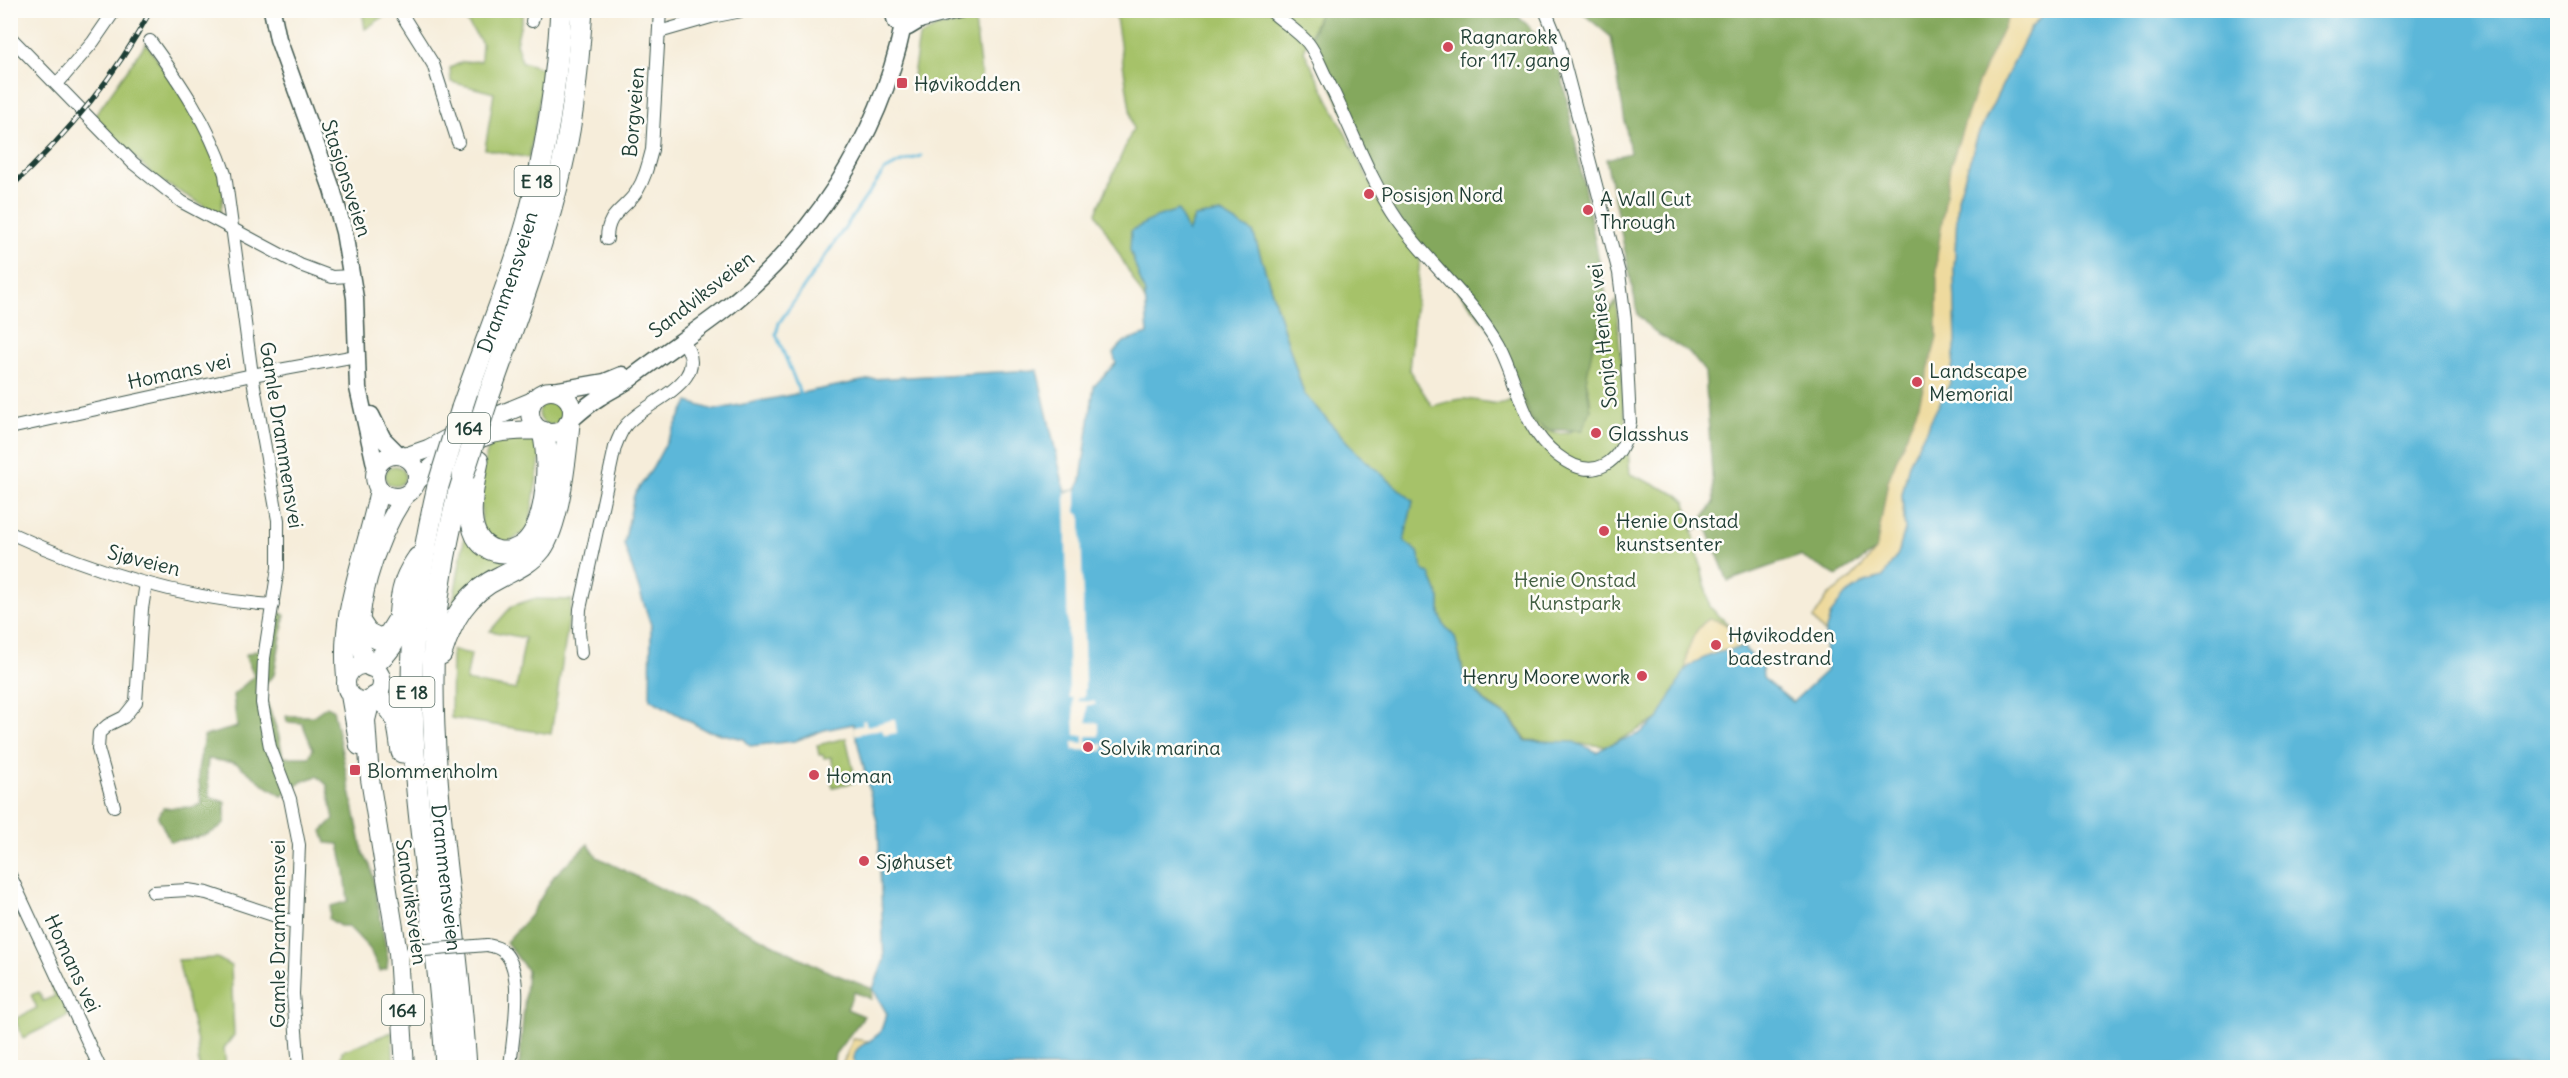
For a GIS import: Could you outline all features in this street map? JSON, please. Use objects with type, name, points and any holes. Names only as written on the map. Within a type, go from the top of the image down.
[{"type":"highway","name":"Drammensveien","points":[[446,1068],[413,728],[412,684],[416,619],[426,541],[438,486],[462,408],[510,273],[535,191],[556,76],[561,10]]},
{"type":"highway","name":"Drammensveien","points":[[466,1068],[463,1017],[436,771],[434,639],[441,576],[494,395],[498,370],[540,248],[563,163],[576,82],[582,10]]},
{"type":"highway","name":"E 18","points":[[433,684],[444,643],[461,608],[488,583],[527,563],[545,543],[557,502],[571,422]]},
{"type":"highway","name":"E 18","points":[[471,468],[475,533],[482,544],[491,549],[502,552],[513,550],[526,543],[539,518],[548,466],[541,431]]},
{"type":"highway","name":"E 18","points":[[368,665],[393,645],[398,631],[405,583],[426,541]]},
{"type":"highway","points":[[361,624],[367,633],[380,639],[390,635],[398,622]]},
{"type":"highway","name":"E 18","points":[[373,698],[388,706],[394,712],[398,722],[408,814],[423,842]]},
{"type":"main road","name":"Stasjonsveien","points":[[272,10],[287,67],[339,211],[352,276],[356,356],[361,399],[376,469]]},
{"type":"main road","points":[[893,10],[896,22],[913,20]]},
{"type":"main road","name":"Sandviksveien","points":[[571,422],[598,398],[635,376],[650,362],[751,287],[794,242],[842,176],[877,110],[894,62],[913,20]]},
{"type":"main road","name":"Sandviksveien","points":[[553,391],[605,382],[650,362]]},
{"type":"main road","points":[[553,391],[568,399],[572,409],[571,422]]},
{"type":"main road","name":"164","points":[[379,489],[375,479],[376,469],[385,458],[402,456],[533,401],[542,393],[553,391]]},
{"type":"main road","name":"Stasjonsveien","points":[[361,399],[383,439],[402,456]]},
{"type":"main road","points":[[533,401],[530,415],[533,424],[541,431]]},
{"type":"main road","name":"164","points":[[373,698],[381,686],[381,678],[377,671],[368,665],[360,644],[361,624],[377,552],[391,517],[410,489],[423,475],[468,444],[492,434],[541,431],[558,433],[571,422]]},
{"type":"main road","points":[[379,489],[391,496],[410,489],[415,468],[402,456]]},
{"type":"main road","name":"Sandviksveien","points":[[370,779],[356,736],[345,648],[349,606],[379,489]]},
{"type":"main road","points":[[368,665],[353,668],[348,686],[357,700],[373,698]]},
{"type":"main road","name":"Sandviksveien","points":[[373,698],[366,720],[370,779],[386,873],[405,952],[405,1068]]},
{"type":"street","points":[[57,84],[93,42],[115,10]]},
{"type":"street","points":[[399,10],[433,64],[458,142]]},
{"type":"street","name":"Borgveien","points":[[607,239],[609,220],[636,193],[646,173],[652,150],[660,10]]},
{"type":"street","points":[[659,32],[711,17],[747,10]]},
{"type":"street","points":[[913,20],[966,10]]},
{"type":"street","name":"Sonja Henies vei","points":[[1270,10],[1309,45],[1353,131],[1378,190],[1398,221],[1419,249],[1462,294],[1499,345],[1528,423],[1538,437],[1568,463],[1588,470],[1599,468],[1616,455],[1628,435],[1630,422],[1625,331],[1619,273],[1559,45],[1545,10]]},
{"type":"street","points":[[10,37],[107,138],[154,182],[182,202],[232,230],[320,273],[332,277],[352,276]]},
{"type":"street","name":"Gamle Drammensvei","points":[[150,41],[177,79],[214,143],[225,174],[252,375],[278,520],[279,546],[273,605],[264,658],[262,703],[270,747],[290,799],[299,845],[294,922],[293,994],[299,1068]]},
{"type":"street","points":[[580,653],[580,609],[615,447],[626,425],[683,381],[691,370],[691,353],[682,340]]},
{"type":"street","name":"Homans vei","points":[[10,428],[252,375],[356,356]]},
{"type":"street","name":"Sjøveien","points":[[10,533],[72,560],[146,583],[273,605]]},
{"type":"street","points":[[114,806],[98,749],[99,733],[108,725],[124,717],[136,702],[142,609],[146,583]]},
{"type":"street","name":"Homans vei","points":[[10,875],[100,1068]]},
{"type":"street","points":[[153,892],[188,890],[207,893],[294,922]]},
{"type":"street","points":[[405,952],[487,945],[503,950],[513,963],[516,978],[510,1068]]},
{"type":"green space","points":[[362,10],[392,10],[392,11],[365,29]]},
{"type":"green space","points":[[479,10],[524,11],[516,43],[522,62],[545,69],[529,158],[485,149],[494,93],[451,82],[450,68],[462,62],[481,61],[482,43],[467,22]]},
{"type":"green space","name":"Henie Onstad Kunstpark","points":[[1115,11],[1320,11],[1304,51],[1379,200],[1420,259],[1409,370],[1432,406],[1462,399],[1496,404],[1508,402],[1526,393],[1535,419],[1541,426],[1556,433],[1572,431],[1585,420],[1590,407],[1584,367],[1587,349],[1595,332],[1616,301],[1630,474],[1678,495],[1686,502],[1710,607],[1732,628],[1743,647],[1715,653],[1686,669],[1658,719],[1606,746],[1527,740],[1510,718],[1488,704],[1465,680],[1455,637],[1444,625],[1440,614],[1440,599],[1430,575],[1423,570],[1418,552],[1404,541],[1413,501],[1358,454],[1304,394],[1253,232],[1221,213],[1194,217],[1188,233],[1180,219],[1145,294],[1147,304],[1096,213],[1133,129]]},
{"type":"green space","points":[[1320,11],[1511,11],[1530,27],[1559,61],[1609,310],[1594,339],[1586,381],[1591,410],[1582,430],[1548,430],[1532,421],[1501,343],[1386,203],[1310,41]]},
{"type":"green space","points":[[1580,11],[2011,11],[1978,83],[1950,167],[1937,257],[1937,338],[1919,404],[1888,481],[1876,551],[1837,576],[1800,556],[1728,581],[1706,526],[1693,531],[1714,503],[1705,372],[1689,352],[1654,332],[1638,315],[1606,159],[1630,153],[1611,37]]},
{"type":"green space","points":[[975,22],[982,84],[911,89],[919,37],[937,27]]},
{"type":"green space","points":[[146,43],[195,113],[226,182],[220,215],[156,178],[94,117]]},
{"type":"green space","points":[[551,401],[560,404],[563,413],[560,422],[551,425],[542,422],[539,413],[542,404]]},
{"type":"green space","points":[[529,438],[536,442],[541,452],[529,529],[504,546],[481,534],[482,470],[490,442]]},
{"type":"green space","points":[[395,466],[402,469],[405,476],[402,483],[395,486],[388,483],[385,476],[388,469]]},
{"type":"green space","points":[[465,534],[516,557],[452,608]]},
{"type":"green space","points":[[533,599],[572,600],[551,734],[451,718],[452,650],[471,654],[466,681],[516,690],[525,638],[490,631],[512,606]]},
{"type":"green space","points":[[276,610],[285,615],[274,675],[261,687],[278,733],[283,757],[309,757],[313,749],[302,723],[287,722],[286,716],[313,716],[327,706],[333,709],[363,853],[371,867],[388,959],[387,969],[380,971],[369,948],[348,926],[340,926],[329,919],[331,906],[348,901],[339,844],[326,843],[322,831],[334,819],[327,785],[317,776],[303,781],[282,796],[236,763],[208,759],[210,797],[225,802],[225,822],[207,835],[170,841],[158,817],[163,808],[193,807],[201,804],[198,770],[204,736],[237,727],[233,695],[254,676],[245,655],[260,649]]},
{"type":"green space","points":[[846,738],[856,782],[833,787],[831,780],[836,778],[831,757],[824,758],[823,755],[819,755],[817,745]]},
{"type":"green space","points":[[588,844],[597,857],[827,971],[873,989],[871,999],[854,992],[847,1009],[864,1016],[835,1054],[833,1067],[519,1067],[527,970],[506,942],[530,916],[554,876]]},
{"type":"green space","points":[[217,958],[231,966],[234,1035],[224,1048],[226,1067],[199,1067],[197,1042],[178,960]]},
{"type":"green space","points":[[56,983],[68,1016],[23,1038],[15,1019],[37,1008],[31,995],[39,992],[43,1001],[55,996],[51,986]]},
{"type":"green space","points":[[392,1032],[394,1067],[340,1067],[342,1051]]},
{"type":"sand","points":[[2011,11],[2047,11],[2030,29],[1978,134],[1958,198],[1954,271],[1956,342],[1950,383],[1909,463],[1902,495],[1905,530],[1898,554],[1883,577],[1865,582],[1831,614],[1825,633],[1813,619],[1828,596],[1850,580],[1876,551],[1888,481],[1919,404],[1937,338],[1937,257],[1950,167],[1978,83]]},
{"type":"sand","name":"Høvikodden badestrand","points":[[1709,619],[1726,624],[1743,647],[1707,658],[1686,669],[1687,655],[1695,634]]},
{"type":"sand","points":[[853,1039],[868,1041],[856,1052],[854,1059],[856,1067],[841,1068]]},
{"type":"water","points":[[2047,11],[2557,11],[2557,1067],[856,1067],[854,1059],[857,1050],[876,1037],[887,1014],[873,989],[884,960],[878,825],[853,724],[824,730],[795,741],[750,746],[744,739],[705,730],[650,699],[651,625],[624,544],[634,495],[652,469],[688,402],[714,410],[872,379],[1037,370],[1065,492],[1076,490],[1081,480],[1094,386],[1116,363],[1113,353],[1124,342],[1148,334],[1145,294],[1130,250],[1131,231],[1156,217],[1178,210],[1188,232],[1195,217],[1221,213],[1253,232],[1304,394],[1358,454],[1413,501],[1404,541],[1418,552],[1423,570],[1430,574],[1440,599],[1440,614],[1444,625],[1455,637],[1465,680],[1488,705],[1509,718],[1526,741],[1574,742],[1597,752],[1606,746],[1639,734],[1658,719],[1686,669],[1695,662],[1716,653],[1743,647],[1762,666],[1763,678],[1793,702],[1826,671],[1825,633],[1831,614],[1845,595],[1865,582],[1883,577],[1898,554],[1905,530],[1902,495],[1909,463],[1950,383],[1956,342],[1954,271],[1958,198],[1978,135],[2030,29]]},
{"type":"pier","points":[[1076,490],[1076,512],[1081,516],[1085,687],[1084,698],[1079,698],[1078,701],[1095,702],[1095,705],[1087,705],[1087,722],[1099,723],[1099,736],[1087,736],[1087,743],[1104,744],[1103,751],[1073,750],[1073,742],[1084,743],[1084,736],[1075,735],[1073,698],[1069,698],[1065,493]]},
{"type":"pier","points":[[895,719],[897,733],[885,735],[881,729],[855,735],[853,727],[863,725],[862,721],[865,720],[867,726]]},
{"type":"waterway","points":[[800,393],[776,334],[779,323],[884,171],[921,156]]},
{"type":"railway","points":[[10,188],[51,148],[88,105],[122,59],[151,10]]},
{"type":"place","name":"Ragnarokk for 117. gang","points":[[1448,47]]},
{"type":"place","name":"Høvikodden","points":[[902,83]]},
{"type":"place","name":"Posisjon Nord","points":[[1369,194]]},
{"type":"place","name":"A Wall Cut Through","points":[[1588,210]]},
{"type":"place","name":"Landscape Memorial","points":[[1917,382]]},
{"type":"place","name":"Glasshus","points":[[1596,433]]},
{"type":"place","name":"Henie Onstad kunstsenter","points":[[1604,531]]},
{"type":"place","name":"Høvikodden badestrand","points":[[1716,645]]},
{"type":"place","name":"Henry Moore work","points":[[1642,676]]},
{"type":"place","name":"Solvik marina","points":[[1088,747]]},
{"type":"place","name":"Blommenholm","points":[[355,770]]},
{"type":"place","name":"Homan","points":[[814,775]]},
{"type":"place","name":"Sjøhuset","points":[[864,861]]}]
